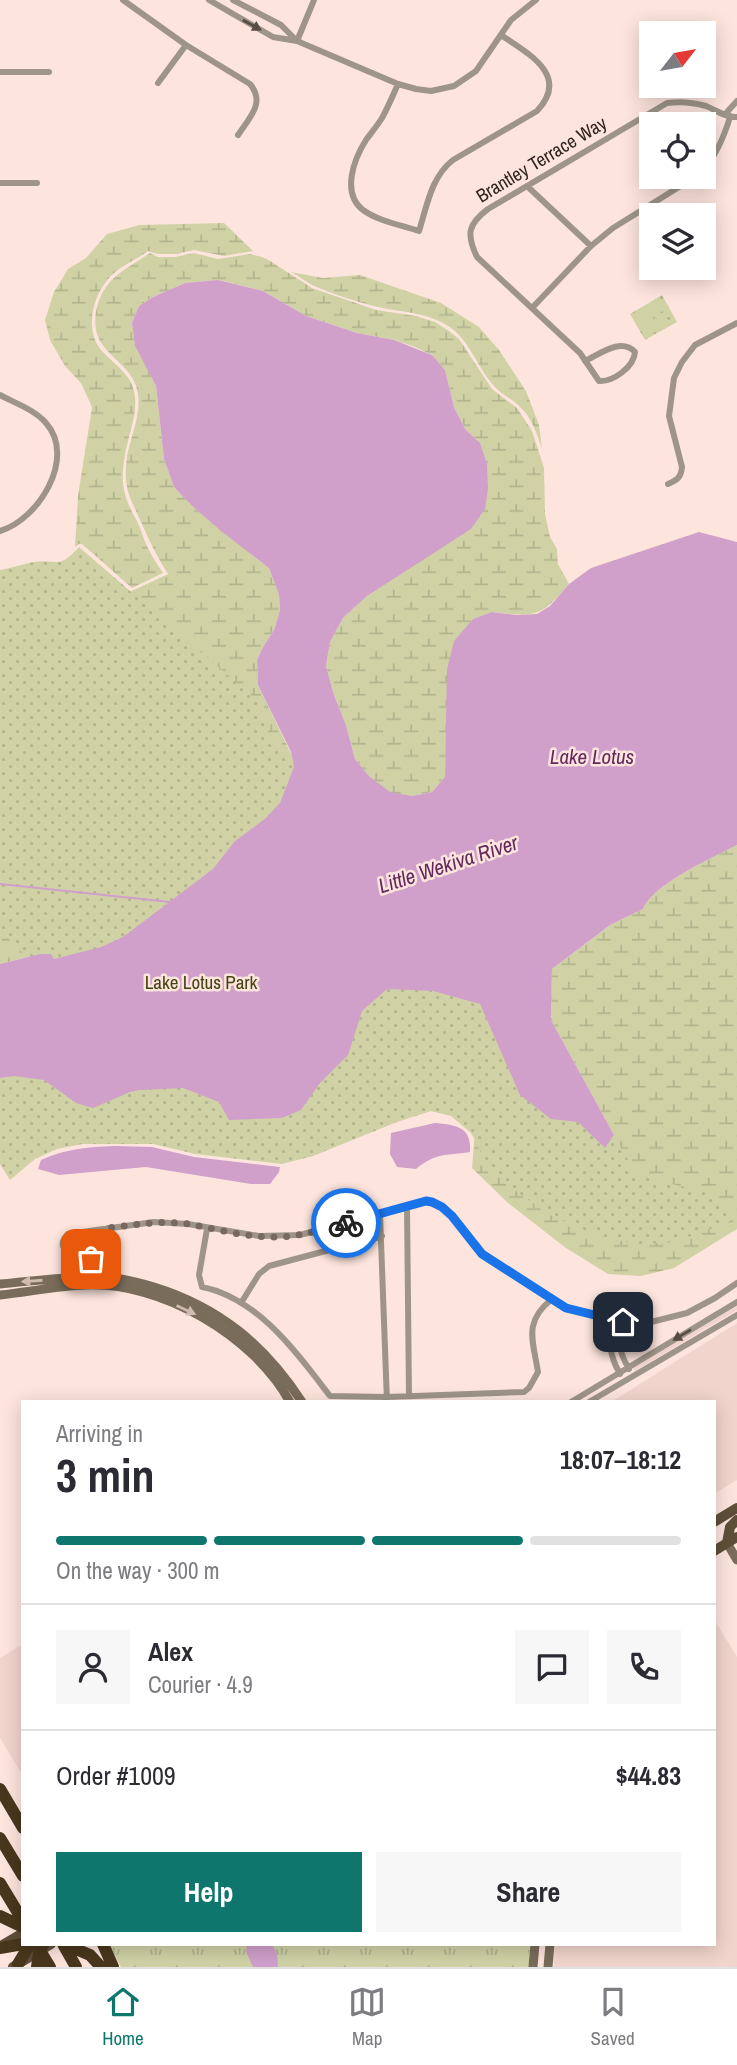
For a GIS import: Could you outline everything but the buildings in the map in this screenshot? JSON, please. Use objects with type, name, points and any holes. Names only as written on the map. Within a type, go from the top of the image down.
[{"type":"highway","points":[[0,1788],[21,1825]]},
{"type":"highway","points":[[0,1838],[21,1873]]},
{"type":"highway","points":[[0,1883],[21,1918]]},
{"type":"highway","points":[[0,1916],[21,1926]]},
{"type":"highway","points":[[0,1947],[21,1944]]},
{"type":"highway","points":[[15,1965],[37,1946]]},
{"type":"highway","points":[[37,1946],[37,1967]]},
{"type":"highway","points":[[37,1946],[50,1967]]},
{"type":"highway","points":[[65,1946],[76,1967]]},
{"type":"highway","points":[[69,1946],[90,1955],[101,1967]]},
{"type":"highway","points":[[104,1946],[113,1967]]},
{"type":"main road","points":[[716,1520],[737,1508]]},
{"type":"main road","points":[[716,1549],[732,1540],[730,1527],[737,1520]]},
{"type":"main road","points":[[0,1947],[21,1934]]},
{"type":"street","points":[[123,0],[186,45],[250,84],[257,92],[257,106],[238,135]]},
{"type":"street","points":[[209,0],[273,37],[298,41],[398,84],[431,91],[454,86],[476,71],[511,20],[536,0]]},
{"type":"street","points":[[233,0],[281,25],[298,41]]},
{"type":"street","points":[[298,41],[314,0]]},
{"type":"street","points":[[398,84],[381,120],[365,141],[358,156],[352,174],[351,189],[355,201],[371,215],[419,231],[434,183],[442,169],[537,111],[548,95],[549,81],[538,60],[501,34]]},
{"type":"street","points":[[158,83],[186,45]]},
{"type":"street","points":[[0,72],[49,72]]},
{"type":"street","name":"Brantley Terrace Way","points":[[585,361],[620,345],[635,352],[634,361],[627,368],[606,382],[599,381],[580,354],[477,257],[471,244],[470,232],[475,218],[667,103],[688,102],[734,117]]},
{"type":"street","points":[[716,151],[734,117],[727,112],[737,102]]},
{"type":"street","points":[[0,183],[37,183]]},
{"type":"street","points":[[527,186],[591,246]]},
{"type":"street","points":[[532,308],[591,246],[613,228],[676,189]]},
{"type":"street","points":[[668,484],[677,481],[682,467],[669,416],[674,378],[695,345],[737,323]]},
{"type":"street","points":[[0,395],[46,422],[57,445],[52,479],[40,499],[23,519],[0,531]]},
{"type":"street","points":[[108,1228],[111,1239],[108,1257],[91,1259],[73,1255],[65,1250],[62,1244],[68,1234],[108,1228],[154,1222],[188,1224],[259,1236],[300,1235],[426,1201],[442,1207],[452,1216],[482,1254],[566,1308],[639,1325],[687,1313],[737,1283]]},
{"type":"street","points":[[407,1207],[409,1396]]},
{"type":"street","points":[[380,1214],[387,1399]]},
{"type":"street","points":[[207,1228],[199,1275],[202,1287],[224,1292],[277,1332],[330,1396],[387,1399],[524,1392],[538,1372],[531,1332],[533,1323],[552,1299]]},
{"type":"street","points":[[241,1303],[259,1274],[269,1266],[382,1236]]},
{"type":"street","points":[[0,1284],[103,1276],[136,1281],[186,1298],[233,1326],[259,1347],[284,1375],[301,1400]]},
{"type":"street","points":[[0,1295],[87,1285],[124,1288],[152,1296],[202,1317],[225,1331],[253,1354],[288,1400]]},
{"type":"street","points":[[574,1400],[737,1302]]},
{"type":"street","points":[[593,1400],[737,1315]]},
{"type":"street","points":[[615,1320],[610,1353],[625,1382]]},
{"type":"street","points":[[623,1322],[619,1340],[620,1351],[633,1377]]},
{"type":"street","points":[[610,1353],[620,1351]]},
{"type":"street","points":[[732,1540],[737,1560]]},
{"type":"street","points":[[533,1967],[534,1946]]},
{"type":"street","points":[[548,1967],[550,1946]]},
{"type":"shaded area","points":[[737,1306],[737,1310],[635,1371],[633,1368]]},
{"type":"shaded area","points":[[737,1323],[737,1480],[716,1493],[716,1400],[614,1400]]},
{"type":"shaded area","points":[[716,1622],[737,1657],[737,1967],[554,1967],[555,1946],[716,1946]]},
{"type":"shaded area","points":[[21,1645],[21,1773],[0,1738],[0,1658]]},
{"type":"green space","points":[[224,223],[253,251],[224,256],[194,250],[176,254],[148,251],[117,271],[106,282],[93,311],[93,333],[96,342],[127,377],[134,389],[135,411],[126,448],[124,489],[147,546],[163,573],[132,588],[82,544],[75,547],[78,496],[92,407],[81,383],[65,366],[50,340],[45,320],[54,292],[68,269],[86,258],[107,234],[139,225]]},
{"type":"green space","points":[[150,253],[158,257],[175,257],[194,253],[218,259],[250,254],[258,256],[312,288],[376,310],[416,316],[435,322],[449,331],[459,339],[492,389],[517,408],[532,431],[544,468],[545,514],[550,537],[557,549],[558,564],[569,584],[551,603],[536,613],[519,615],[492,612],[446,744],[445,777],[432,792],[412,796],[390,793],[369,776],[355,759],[326,666],[330,642],[343,618],[367,596],[480,443],[465,429],[454,407],[445,370],[432,355],[415,347],[357,333],[306,316],[263,291],[219,280],[185,283],[139,306],[132,323],[135,345],[156,386],[164,459],[174,487],[191,505],[269,568],[279,595],[280,610],[274,630],[257,660],[258,685],[294,760],[40,954],[0,964],[0,597],[121,596],[168,574],[130,498],[127,484],[127,456],[138,410],[136,386],[130,374],[99,340],[95,321],[99,301],[108,284]]},
{"type":"green space","points":[[291,272],[323,278],[360,275],[441,303],[479,327],[499,350],[526,391],[539,425],[542,449],[528,416],[495,387],[464,341],[451,328],[423,315],[374,306],[336,295]]},
{"type":"green space","points":[[662,295],[677,322],[645,340],[630,314]]},
{"type":"green space","points":[[658,300],[663,311],[641,323],[635,313]]},
{"type":"green space","points":[[664,313],[670,323],[648,336],[642,325]]},
{"type":"green space","name":"Lake Lotus Park","points":[[79,547],[260,703],[264,722],[279,746],[303,763],[490,928],[637,1175],[715,1195],[731,1221],[675,1242],[638,1244],[601,1237],[550,1215],[506,1184],[484,1158],[471,1133],[451,1116],[431,1111],[313,1156],[282,1164],[195,1154],[153,1144],[83,1144],[57,1149],[35,1159],[10,1180],[0,1164],[0,981],[33,962],[0,931],[0,570],[34,562],[62,561]]},
{"type":"green space","points":[[737,845],[737,1229],[674,1268],[641,1276],[608,1274],[566,1248],[508,1203],[472,1168],[476,1117],[463,1093],[435,1059],[421,1065],[325,1131],[279,1148],[242,1138],[183,1088],[219,1102],[230,1120],[282,1117],[301,1110],[320,1083],[348,1056],[362,1011],[387,989],[433,991],[480,1004],[520,1095],[551,1119],[577,1122],[605,1148],[614,1135],[551,1020],[552,969],[610,925],[643,909],[658,890],[671,881]]},
{"type":"green space","points":[[110,1946],[530,1946],[529,1967],[121,1967]]},
{"type":"water","name":"Lake Lotus","points":[[218,280],[263,291],[306,316],[357,333],[394,340],[432,355],[445,370],[454,407],[465,429],[480,443],[487,464],[488,489],[485,509],[471,529],[367,596],[343,618],[330,642],[326,666],[355,759],[369,776],[390,792],[412,796],[432,792],[445,777],[447,669],[454,641],[473,619],[492,612],[537,614],[550,606],[569,584],[591,568],[699,532],[737,542],[737,845],[671,881],[658,890],[643,909],[610,925],[552,969],[551,1020],[614,1135],[605,1148],[578,1122],[551,1119],[520,1095],[480,1004],[433,991],[387,989],[362,1011],[348,1055],[320,1083],[301,1110],[282,1118],[229,1120],[219,1102],[183,1088],[130,1092],[93,1108],[76,1103],[44,1080],[14,1076],[0,1078],[0,964],[40,954],[51,954],[54,959],[101,947],[123,937],[213,869],[235,841],[266,818],[280,803],[294,767],[291,752],[258,685],[257,660],[274,630],[280,610],[279,595],[269,568],[221,531],[174,487],[164,459],[156,386],[135,346],[132,323],[139,306],[185,283]]},
{"type":"water","points":[[435,1123],[461,1128],[468,1137],[470,1152],[436,1157],[416,1169],[397,1167],[390,1154],[391,1133]]},
{"type":"water","points":[[114,1146],[152,1147],[194,1157],[280,1167],[270,1184],[251,1184],[146,1167],[59,1175],[38,1169],[41,1160],[59,1153]]},
{"type":"water","points":[[247,1946],[273,1946],[278,1967],[253,1967],[246,1952]]},
{"type":"waterway","name":"Little Wekiva River","points":[[0,884],[170,902]]},
{"type":"way so far","points":[[91,1259],[108,1257],[111,1239],[108,1228],[154,1222],[188,1224],[276,1237],[300,1235],[346,1223]]},
{"type":"route","points":[[346,1223],[426,1201],[432,1202],[452,1216],[482,1254],[566,1308],[623,1322]]}]
